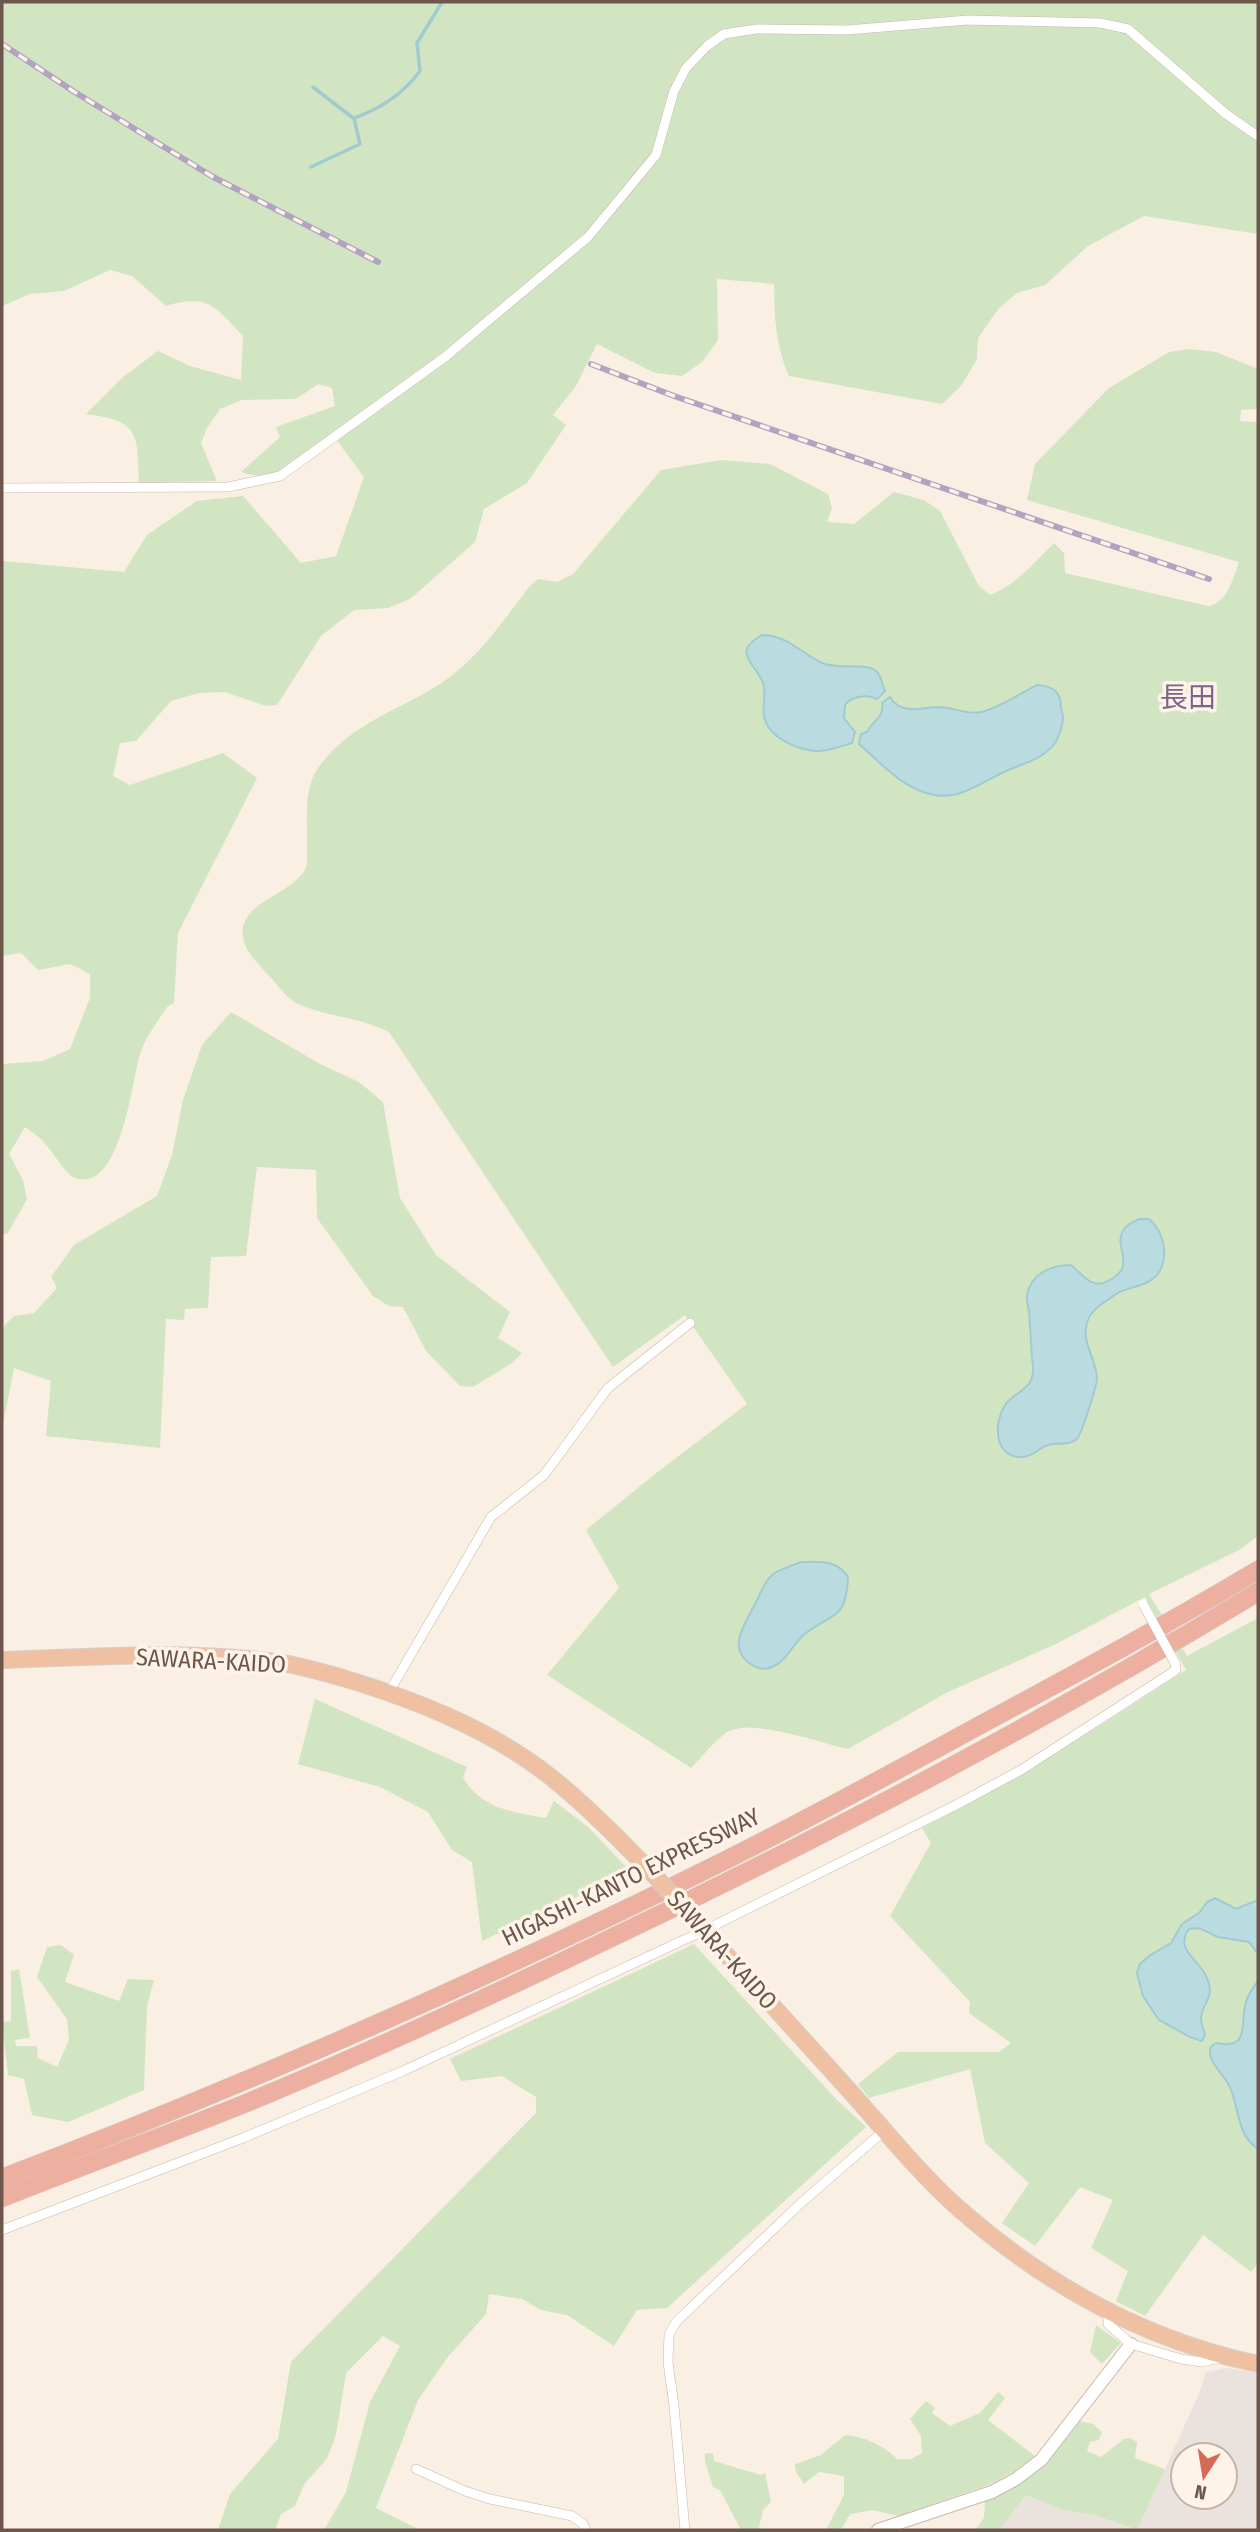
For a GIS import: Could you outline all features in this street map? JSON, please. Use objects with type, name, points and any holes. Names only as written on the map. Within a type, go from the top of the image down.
[{"type":"highway","name":"HIGASHI-KANTO EXPRESSWAY","points":[[2,2179],[110,2137],[401,2014],[632,1906],[820,1812],[1171,1622],[1258,1570]]},
{"type":"highway","name":"HIGASHI-KANTO EXPRESSWAY","points":[[2,2198],[245,2103],[469,2005],[699,1896],[845,1823],[1036,1720],[1258,1592]]},
{"type":"highway","name":"SAWARA-KAIDO","points":[[2,1660],[172,1655],[280,1662],[390,1692],[453,1720],[528,1761],[551,1777],[613,1832],[937,2187],[988,2232],[1035,2269],[1108,2313],[1167,2339],[1258,2364]]},
{"type":"street","points":[[2,488],[228,487],[281,476],[444,357],[588,237],[656,155],[674,91],[686,68],[707,46],[724,34],[756,29],[847,30],[968,20],[1100,23],[1128,29],[1226,114],[1258,136]]},
{"type":"street","points":[[390,1692],[491,1517],[544,1475],[608,1388],[690,1323]]},
{"type":"street","points":[[2,2230],[243,2138],[403,2071],[700,1925],[956,1805],[1021,1770],[1176,1670],[1175,1663],[1143,1604]]},
{"type":"street","points":[[685,2530],[668,2362],[669,2334],[676,2322],[801,2203],[885,2130]]},
{"type":"street","points":[[1108,2313],[1108,2324],[1131,2344],[1181,2360],[1202,2362],[1224,2356]]},
{"type":"street","points":[[878,2530],[992,2491],[1016,2479],[1041,2460],[1131,2344]]},
{"type":"street","points":[[416,2469],[490,2499],[572,2516],[583,2524],[586,2530]]},
{"type":"shaded area","points":[[1227,2368],[1258,2373],[1258,2530],[1137,2530],[1169,2460],[1169,2511],[1239,2511],[1239,2441],[1178,2441],[1206,2372]]},
{"type":"shaded area","points":[[1026,2495],[1063,2510],[1093,2515],[1134,2530],[999,2530]]},
{"type":"green space","points":[[2,2],[1258,2],[1258,234],[1144,216],[1088,246],[1045,285],[1017,293],[999,308],[978,338],[977,359],[961,386],[942,404],[789,376],[777,331],[774,284],[717,279],[718,340],[702,362],[682,376],[655,373],[597,344],[576,386],[553,415],[566,425],[527,483],[484,509],[475,542],[410,599],[388,608],[354,610],[321,636],[277,705],[266,706],[225,692],[199,693],[171,701],[136,741],[120,743],[113,776],[130,785],[223,753],[257,778],[178,933],[174,1003],[167,1007],[142,1048],[128,1110],[113,1154],[102,1170],[89,1179],[73,1177],[42,1140],[25,1127],[9,1154],[23,1180],[27,1199],[8,1233],[2,1235],[2,1064],[43,1061],[70,1049],[90,998],[90,974],[70,964],[38,970],[21,953],[2,956],[2,561],[124,572],[147,535],[197,501],[243,496],[301,563],[336,556],[364,477],[333,435],[290,466],[278,471],[266,475],[241,472],[280,437],[276,427],[335,406],[332,388],[318,384],[296,399],[242,400],[220,409],[201,443],[217,481],[139,483],[138,453],[132,433],[117,421],[86,414],[123,377],[158,351],[190,366],[241,380],[243,336],[210,305],[192,301],[166,306],[132,276],[110,270],[64,291],[30,294],[2,306]]},
{"type":"green space","points":[[1189,349],[1216,352],[1258,369],[1257,409],[1241,410],[1240,421],[1258,422],[1258,1536],[1239,1550],[1149,1594],[1187,1656],[1258,1618],[1258,2263],[1251,2272],[1203,2235],[1145,2316],[1116,2301],[1128,2271],[1091,2248],[1113,2200],[1080,2187],[1035,2246],[1002,2223],[1029,2183],[985,2143],[970,2069],[869,2098],[858,2084],[898,2052],[999,2052],[1011,2043],[969,2013],[970,2002],[890,1916],[931,1843],[922,1828],[1023,1773],[1186,1670],[1145,1597],[1056,1644],[948,1692],[848,1749],[768,1729],[737,1729],[721,1737],[691,1768],[547,1675],[619,1588],[586,1530],[747,1404],[685,1315],[613,1367],[389,1032],[314,1010],[293,1001],[253,958],[242,934],[253,910],[300,877],[305,870],[309,789],[316,771],[328,755],[357,731],[454,674],[478,652],[538,579],[557,582],[573,574],[661,470],[721,460],[770,464],[828,494],[832,508],[827,522],[854,524],[894,492],[924,500],[940,511],[979,586],[990,595],[1032,566],[1054,543],[1064,553],[1065,573],[1208,606],[1215,604],[1225,595],[1239,562],[1027,500],[1035,464],[1109,388],[1169,352]]},
{"type":"green space","points":[[231,1012],[320,1064],[359,1082],[383,1102],[400,1198],[436,1255],[510,1312],[498,1338],[522,1353],[512,1363],[473,1387],[460,1386],[426,1351],[403,1307],[389,1306],[373,1296],[317,1218],[316,1170],[257,1167],[246,1256],[211,1257],[208,1308],[185,1309],[184,1320],[166,1319],[160,1448],[46,1436],[51,1381],[14,1368],[2,1429],[2,1328],[14,1316],[34,1313],[57,1288],[51,1277],[74,1245],[157,1196],[172,1155],[183,1100],[202,1045]]},
{"type":"green space","points":[[315,1699],[467,1767],[463,1777],[470,1787],[478,1796],[499,1807],[546,1818],[554,1801],[587,1826],[631,1872],[482,1941],[472,1862],[452,1850],[428,1812],[380,1787],[298,1764]]},
{"type":"green space","points":[[694,1944],[836,2099],[866,2127],[667,2308],[637,2310],[614,2346],[567,2315],[541,2310],[522,2299],[489,2294],[486,2314],[447,2358],[418,2400],[376,2508],[418,2529],[453,2530],[324,2530],[346,2492],[370,2402],[400,2346],[383,2336],[346,2373],[336,2435],[327,2459],[305,2483],[295,2506],[281,2514],[275,2530],[218,2530],[230,2494],[278,2439],[291,2362],[536,2113],[536,2097],[502,2076],[461,2081],[450,2059]]},
{"type":"green space","points":[[61,1945],[74,1955],[65,1982],[119,2001],[128,1979],[154,1980],[147,2006],[144,2090],[68,2122],[32,2115],[24,2079],[8,2075],[2,2022],[11,2021],[11,1971],[19,1969],[30,2038],[15,2040],[16,2046],[37,2046],[38,2058],[57,2067],[69,2040],[67,2019],[37,1977],[47,1947]]},
{"type":"green space","points":[[1096,2325],[1121,2343],[1102,2364],[1090,2352]]},
{"type":"green space","points":[[998,2392],[1005,2398],[988,2420],[1035,2456],[1015,2471],[988,2485],[898,2516],[873,2510],[850,2514],[841,2530],[826,2530],[844,2495],[844,2476],[819,2472],[804,2484],[796,2472],[795,2464],[821,2455],[845,2435],[873,2442],[897,2459],[911,2459],[922,2453],[921,2436],[910,2419],[926,2401],[935,2408],[932,2413],[950,2426],[980,2413]]},
{"type":"green space","points":[[1080,2421],[1093,2424],[1102,2432],[1099,2440],[1090,2442],[1087,2451],[1101,2457],[1124,2439],[1130,2438],[1137,2442],[1135,2458],[1165,2469],[1137,2530],[1093,2515],[1063,2510],[1026,2495],[999,2530],[975,2530],[984,2518],[985,2500],[1044,2464]]},
{"type":"green space","points":[[713,2453],[714,2461],[761,2475],[765,2473],[771,2502],[763,2510],[759,2527],[761,2530],[741,2530],[720,2490],[713,2487],[705,2454]]},
{"type":"water","points":[[762,635],[786,641],[828,665],[865,667],[878,673],[885,691],[877,699],[860,697],[845,705],[844,718],[855,732],[852,743],[824,751],[807,750],[783,741],[771,730],[764,716],[763,683],[746,653],[753,641]]},
{"type":"water","points":[[1037,685],[1052,688],[1060,697],[1063,720],[1055,743],[1039,757],[962,793],[934,795],[912,787],[859,744],[861,734],[867,732],[878,719],[882,712],[882,703],[890,697],[906,709],[940,707],[976,713],[994,708]]},
{"type":"water","points":[[1139,1219],[1149,1219],[1160,1233],[1164,1260],[1156,1276],[1108,1299],[1087,1321],[1086,1340],[1097,1379],[1079,1436],[1071,1442],[1048,1445],[1027,1456],[1013,1456],[1001,1446],[998,1430],[1005,1405],[1029,1384],[1033,1375],[1027,1298],[1029,1287],[1043,1272],[1064,1265],[1071,1265],[1092,1283],[1108,1281],[1122,1269],[1121,1235],[1126,1227]]},
{"type":"water","points":[[801,1562],[833,1564],[843,1571],[848,1577],[842,1607],[806,1633],[777,1664],[767,1669],[752,1665],[740,1651],[743,1627],[769,1578],[778,1571]]},
{"type":"water","points":[[1215,1898],[1236,1909],[1258,1900],[1258,1954],[1249,1942],[1218,1937],[1199,1928],[1189,1929],[1184,1942],[1186,1948],[1206,1976],[1210,1990],[1202,2013],[1205,2035],[1202,2041],[1159,2020],[1143,1996],[1137,1973],[1140,1964],[1171,1943],[1182,1924]]},
{"type":"water","points":[[1258,1980],[1258,2149],[1245,2135],[1229,2085],[1214,2064],[1210,2051],[1216,2043],[1228,2044],[1240,2038],[1247,1999]]},
{"type":"waterway","points":[[311,167],[360,144],[354,118],[390,100],[420,71],[417,43],[442,2]]},
{"type":"waterway","points":[[313,87],[353,118]]},
{"type":"railway","points":[[2,44],[213,177],[378,262]]},
{"type":"railway","points":[[591,364],[674,396],[1209,579]]},
{"type":"district","name":"長田","points":[[1188,697]]}]
